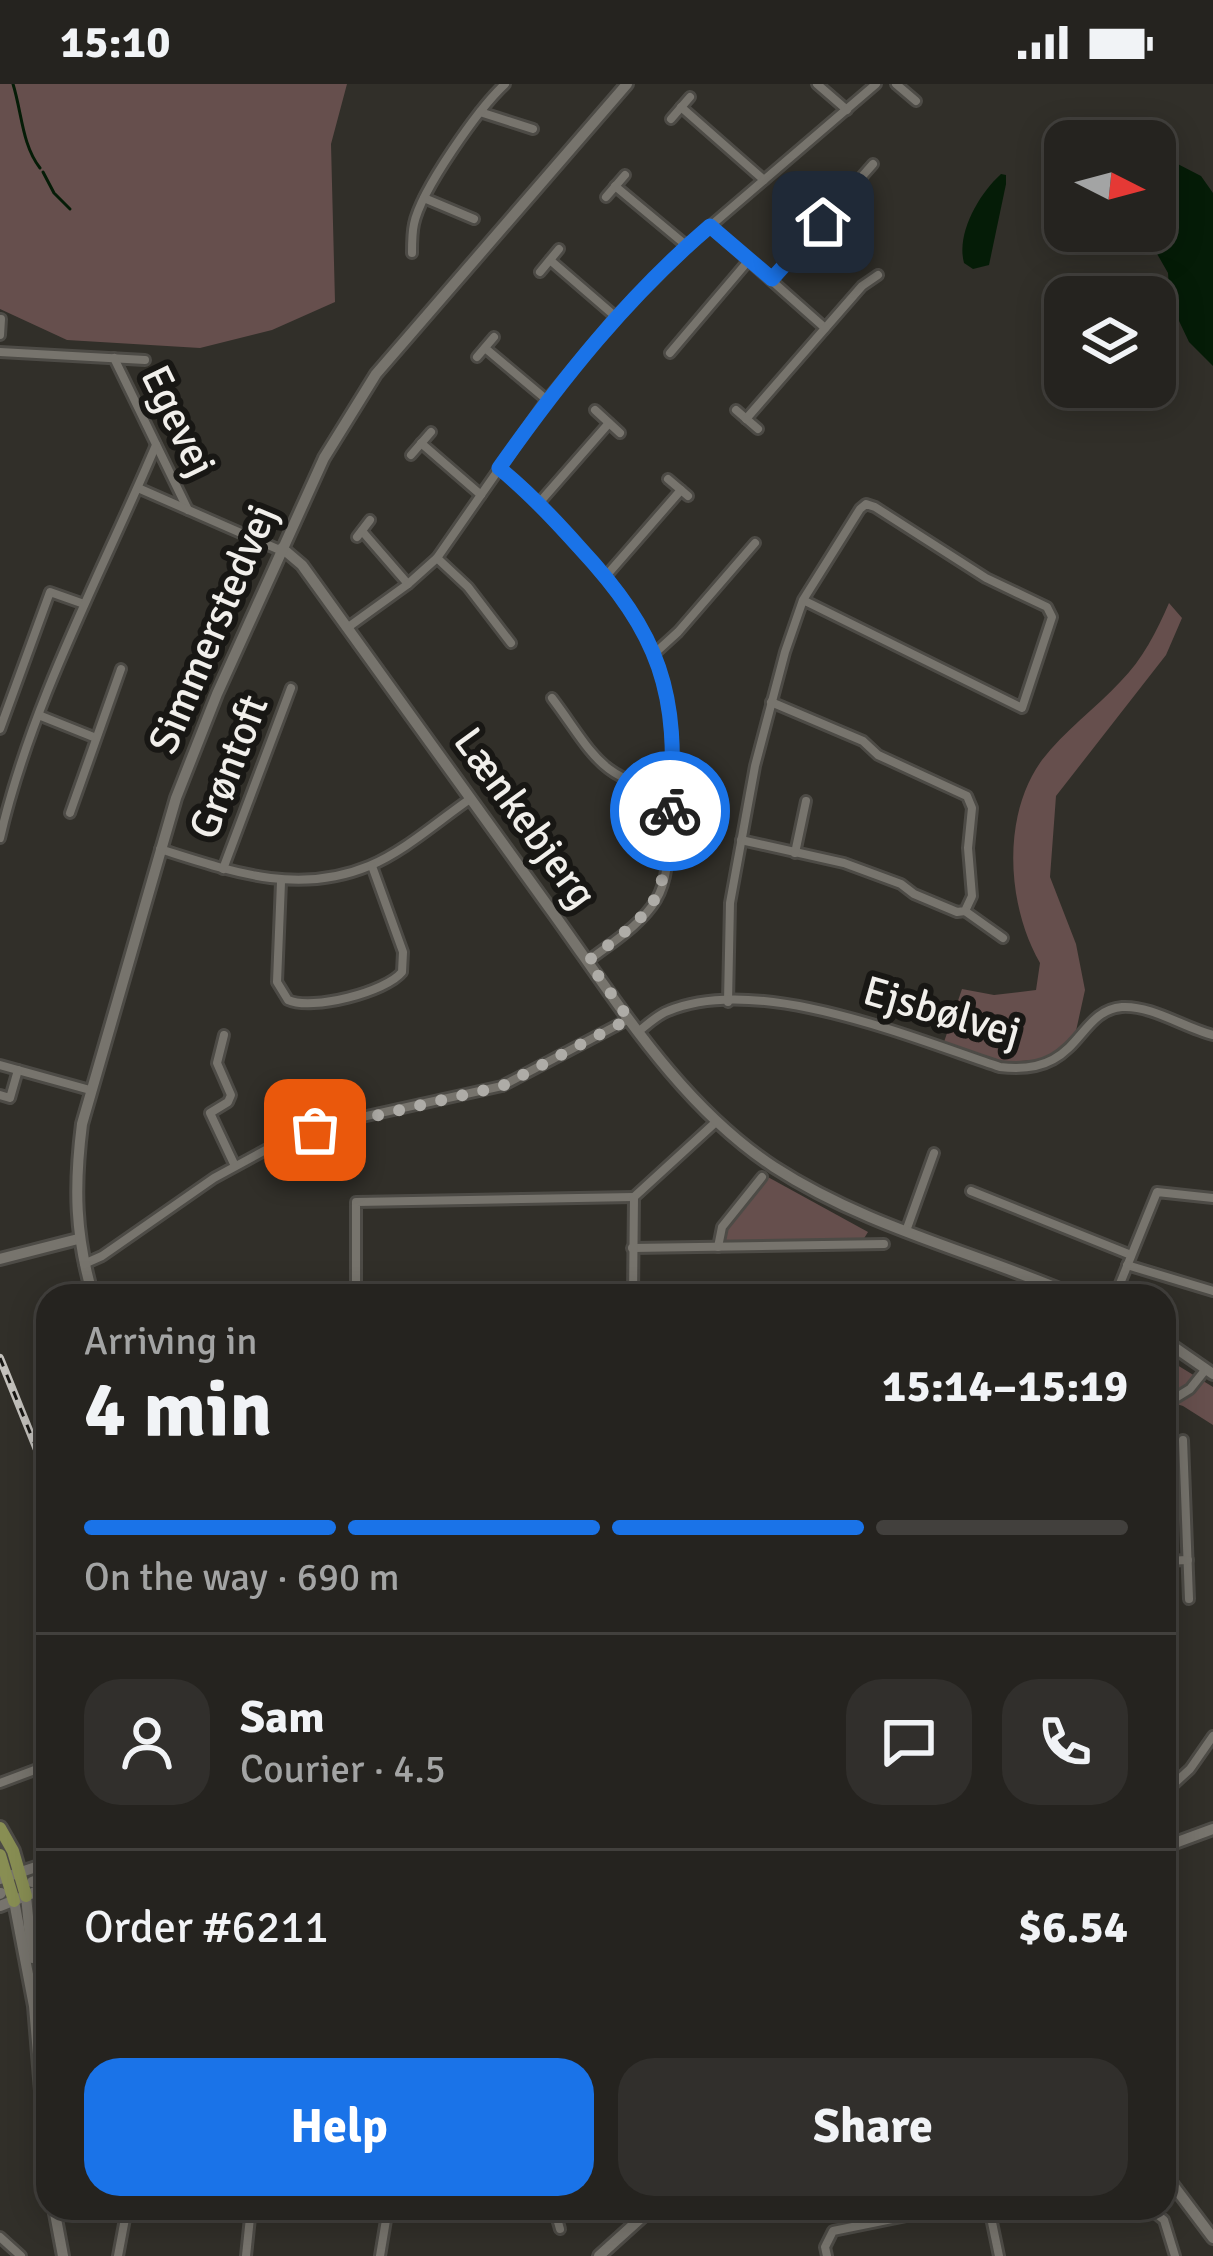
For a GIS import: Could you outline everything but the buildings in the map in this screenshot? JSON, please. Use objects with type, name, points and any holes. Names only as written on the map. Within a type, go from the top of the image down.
[{"type":"main road","points":[[0,1828],[10,1898]]},
{"type":"main road","points":[[0,1844],[10,1875]]},
{"type":"main road","points":[[0,1855],[10,1875]]},
{"type":"street","points":[[412,253],[414,223],[424,198],[480,112],[505,84]]},
{"type":"street","name":"Simmerstedvej","points":[[90,1284],[77,1238],[77,1163],[90,1090],[160,849],[217,694],[332,443],[376,374],[628,84]]},
{"type":"street","points":[[817,84],[847,110]]},
{"type":"street","points":[[347,628],[437,558],[547,400],[616,317],[687,246],[876,84]]},
{"type":"street","points":[[896,84],[916,101]]},
{"type":"street","points":[[671,118],[690,97]]},
{"type":"street","points":[[681,107],[764,180]]},
{"type":"street","points":[[480,112],[533,129]]},
{"type":"street","points":[[772,279],[874,164]]},
{"type":"street","points":[[606,197],[625,175]]},
{"type":"street","points":[[615,186],[687,246]]},
{"type":"street","points":[[424,198],[473,219]]},
{"type":"street","points":[[710,226],[826,328]]},
{"type":"street","points":[[540,272],[559,249]]},
{"type":"street","points":[[550,260],[616,317]]},
{"type":"street","points":[[670,353],[749,260]]},
{"type":"street","points":[[746,419],[862,286],[878,275]]},
{"type":"street","points":[[0,335],[1,319]]},
{"type":"street","points":[[476,357],[494,337]]},
{"type":"street","points":[[485,348],[547,400]]},
{"type":"street","name":"Egevej","points":[[0,352],[145,360]]},
{"type":"street","name":"Egevej","points":[[114,358],[188,510]]},
{"type":"street","points":[[595,410],[620,433]]},
{"type":"street","points":[[736,410],[758,429]]},
{"type":"street","points":[[539,503],[610,423]]},
{"type":"street","points":[[411,455],[431,432]]},
{"type":"street","points":[[421,443],[481,495]]},
{"type":"street","points":[[0,834],[84,604],[156,445]]},
{"type":"street","points":[[499,468],[539,503],[606,576],[642,625],[671,713],[672,790],[665,874],[655,903],[640,920],[588,961]]},
{"type":"street","points":[[606,576],[685,493],[668,479]]},
{"type":"street","name":"Egevej","points":[[137,488],[282,550]]},
{"type":"street","points":[[728,1002],[730,903],[771,703],[803,600],[866,503],[986,578],[1047,607],[1052,617],[1022,708],[803,600]]},
{"type":"street","points":[[370,520],[359,534],[408,584]]},
{"type":"street","points":[[655,653],[754,543]]},
{"type":"street","name":"Lænkebjerg","points":[[282,550],[302,565],[638,1032],[718,1121],[772,1165],[850,1210],[1043,1284]]},
{"type":"street","points":[[437,558],[468,587],[511,643]]},
{"type":"street","points":[[0,729],[50,592],[84,604]]},
{"type":"street","points":[[70,813],[121,669]]},
{"type":"street","name":"Grøntoft","points":[[223,868],[291,688]]},
{"type":"street","points":[[552,698],[606,770],[629,784],[672,790]]},
{"type":"street","points":[[771,703],[863,741],[878,755],[967,796],[972,808],[968,848],[972,896],[965,911]]},
{"type":"street","points":[[41,716],[96,737]]},
{"type":"street","points":[[160,849],[281,882],[319,880],[372,866],[470,799]]},
{"type":"street","points":[[795,853],[806,801]]},
{"type":"street","points":[[741,840],[844,863],[901,884],[914,894],[965,911],[1003,938]]},
{"type":"street","points":[[281,882],[277,982],[288,1000],[310,1005],[387,986],[402,971],[404,952],[372,866]]},
{"type":"street","name":"Ejsbølvej","points":[[638,1032],[662,1013],[683,1005],[788,1004],[842,1014],[1018,1069],[1057,1059],[1097,1017],[1115,1008],[1144,1010],[1213,1036]]},
{"type":"street","points":[[84,1264],[273,1146],[335,1123],[502,1086],[629,1019]]},
{"type":"street","points":[[224,1036],[217,1063],[232,1095],[210,1113],[236,1166]]},
{"type":"street","points":[[0,1065],[90,1090]]},
{"type":"street","points":[[0,1095],[10,1098],[17,1070]]},
{"type":"street","points":[[356,1284],[356,1202],[634,1197],[718,1121]]},
{"type":"street","points":[[904,1234],[934,1153]]},
{"type":"street","points":[[718,1247],[722,1227],[762,1177]]},
{"type":"street","points":[[971,1192],[1213,1291]]},
{"type":"street","points":[[1120,1284],[1157,1192],[1213,1198]]},
{"type":"street","points":[[633,1284],[634,1197]]},
{"type":"street","points":[[0,1259],[77,1238]]},
{"type":"street","points":[[632,1248],[884,1244]]},
{"type":"street","points":[[1176,1349],[1209,1372],[1176,1398]]},
{"type":"street","points":[[1183,1440],[1189,1599]]},
{"type":"street","points":[[1176,1560],[1188,1560]]},
{"type":"street","points":[[1176,1782],[1213,1736]]},
{"type":"street","points":[[0,1783],[36,1770]]},
{"type":"street","points":[[1176,1843],[1213,1829]]},
{"type":"street","points":[[32,1882],[36,1880]]},
{"type":"street","points":[[10,1898],[31,1923],[34,2006]]},
{"type":"street","points":[[10,1898],[32,1961]]},
{"type":"street","points":[[10,1898],[36,2020]]},
{"type":"street","points":[[31,1923],[36,1922]]},
{"type":"street","points":[[1176,2189],[1213,2237]]},
{"type":"street","points":[[56,2220],[63,2256]]},
{"type":"street","points":[[118,2256],[125,2220]]},
{"type":"street","points":[[246,2256],[249,2220]]},
{"type":"street","points":[[380,2256],[385,2220]]},
{"type":"street","points":[[557,2220],[560,2229]]},
{"type":"street","points":[[599,2256],[639,2220]]},
{"type":"street","points":[[827,2256],[833,2231],[877,2220]]},
{"type":"street","points":[[992,2220],[999,2256]]},
{"type":"street","points":[[1163,2220],[1175,2256]]},
{"type":"street","points":[[0,2236],[20,2256]]},
{"type":"shaded area","points":[[0,84],[347,84],[331,144],[335,302],[272,330],[200,348],[67,340],[0,309]]},
{"type":"shaded area","points":[[1176,163],[1201,176],[1213,193],[1213,366],[1189,342],[1176,315],[1176,276],[1168,273],[1156,252],[1176,252]]},
{"type":"shaded area","points":[[1001,174],[1006,175],[1006,184],[989,265],[973,269],[964,263],[962,251],[966,227]]},
{"type":"shaded area","points":[[1169,603],[1182,618],[1166,655],[1056,796],[1050,877],[1076,944],[1085,990],[1076,1031],[1059,1050],[1038,1060],[1005,1062],[944,1042],[962,989],[994,995],[1036,990],[1040,963],[1015,888],[1013,861],[1020,807],[1042,760],[1129,673]]},
{"type":"shaded area","points":[[766,1176],[868,1232],[863,1240],[726,1243],[725,1228]]},
{"type":"shaded area","points":[[1176,1364],[1213,1387],[1213,1425],[1176,1404]]},
{"type":"waterway","points":[[13,84],[26,139],[40,168]]},
{"type":"waterway","points":[[43,172],[70,209]]},
{"type":"railway","points":[[0,1358],[36,1447]]},
{"type":"way so far","points":[[315,1130],[502,1086],[629,1019],[588,961],[655,903],[665,874],[670,811]]},
{"type":"route","points":[[670,811],[671,713],[665,683],[642,625],[606,576],[539,503],[499,468],[547,400],[616,317],[710,226],[772,279],[823,222]]}]
